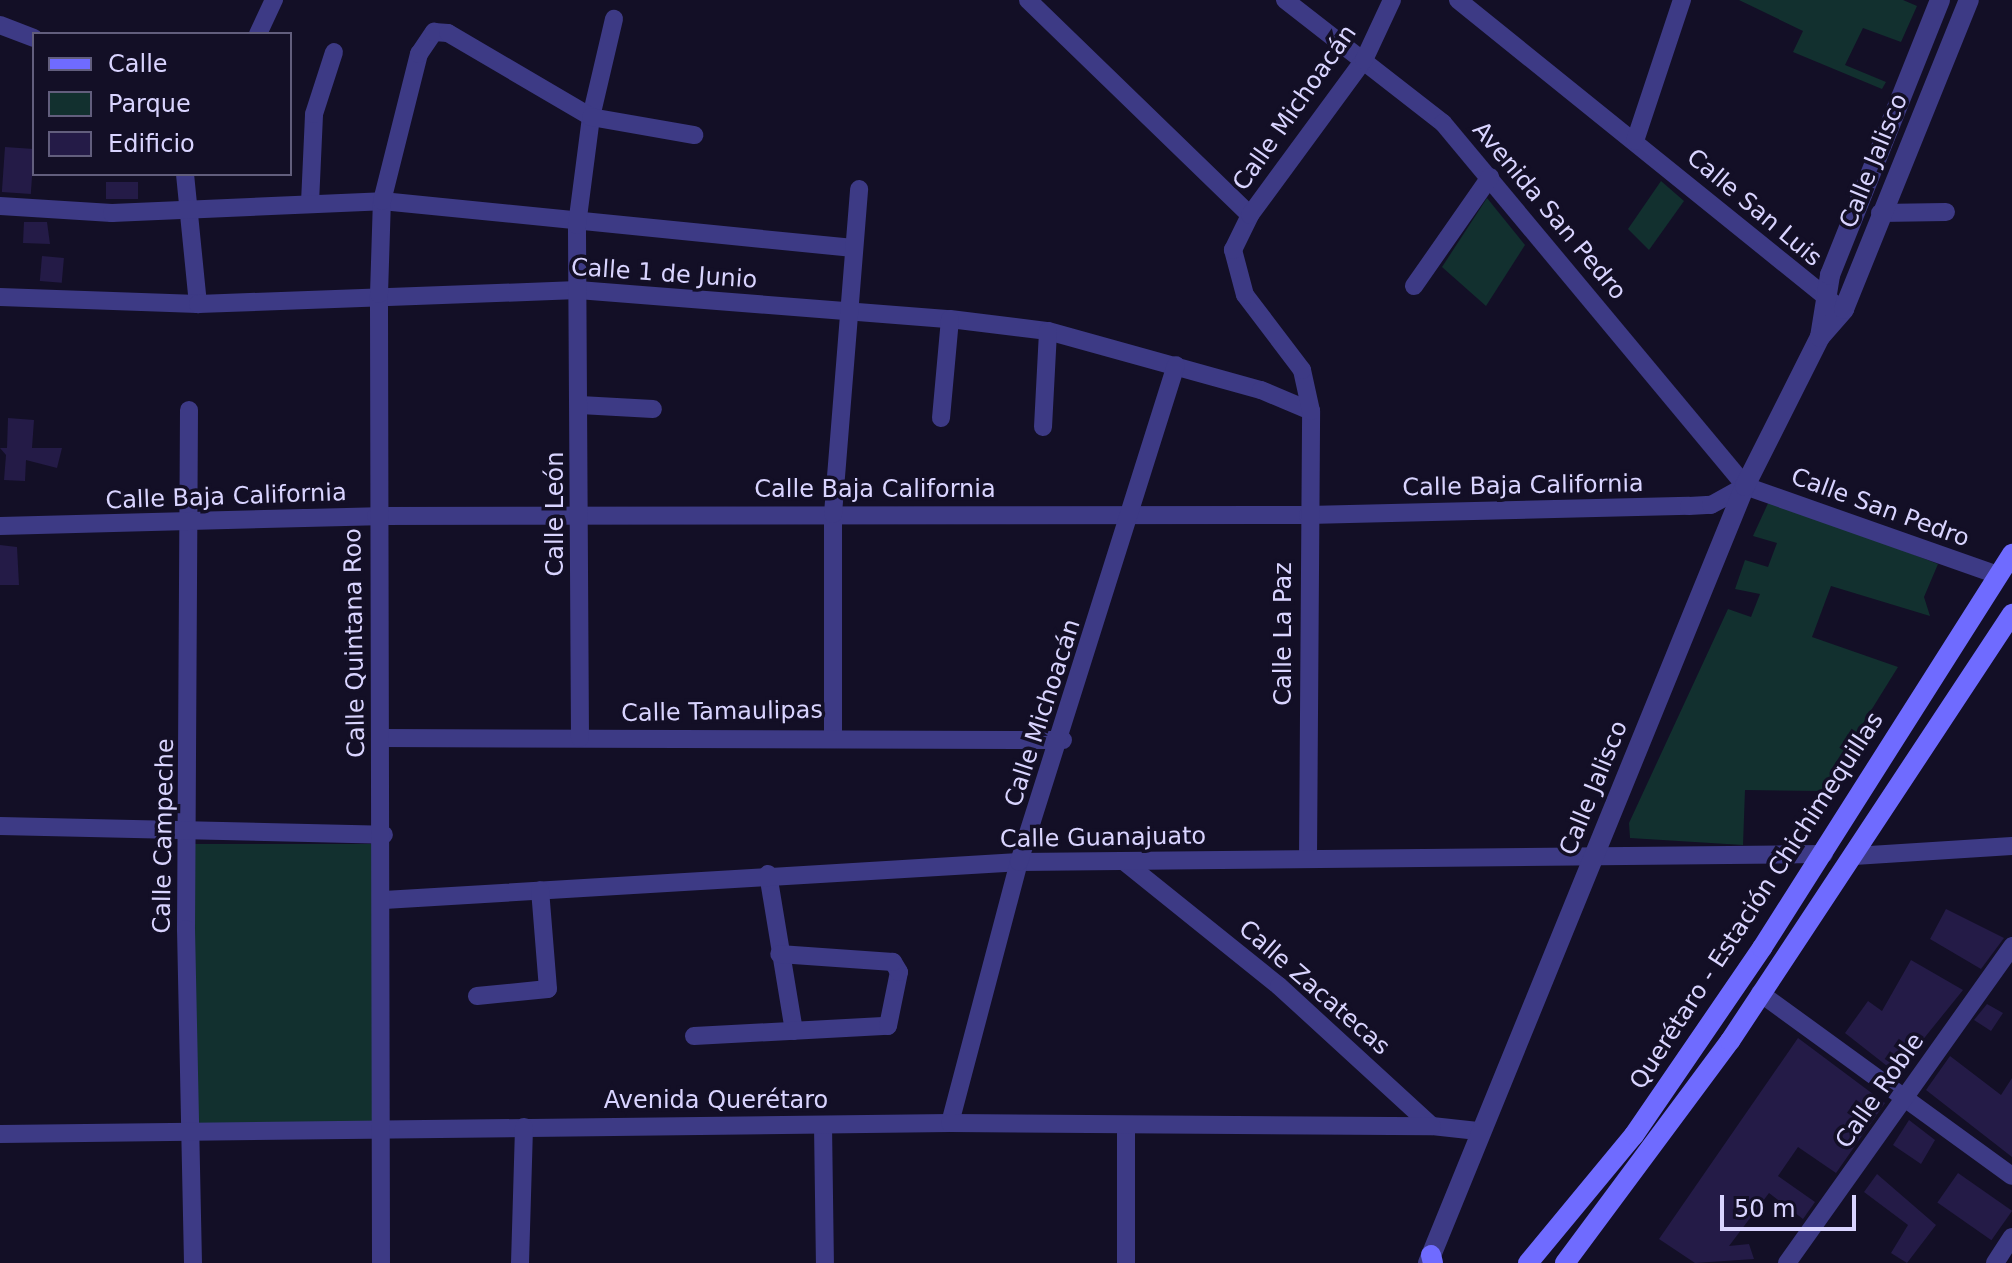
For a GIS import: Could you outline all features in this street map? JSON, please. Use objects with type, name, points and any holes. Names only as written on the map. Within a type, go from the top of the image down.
[{"type":"main road","name":"Querétaro - Estación Chichimequillas","points":[[1528,1263],[1634,1135],[1824,854],[2012,554]]},
{"type":"main road","name":"Querétaro - Estación Chichimequillas","points":[[1565,1263],[1634,1178],[1854,856],[2012,614]]},
{"type":"street","points":[[259,32],[274,0]]},
{"type":"street","points":[[1028,0],[1250,215]]},
{"type":"street","name":"Avenida San Pedro","points":[[1285,0],[1443,123],[1745,486]]},
{"type":"street","name":"Calle Michoacán","points":[[1311,411],[1302,370],[1245,295],[1234,269],[1233,250],[1250,215],[1364,60],[1392,0]]},
{"type":"street","name":"Calle San Luis","points":[[1458,0],[1824,297],[1844,309]]},
{"type":"street","points":[[1635,141],[1682,0]]},
{"type":"street","name":"Calle Jalisco","points":[[1820,337],[1824,297],[1940,0]]},
{"type":"street","name":"Calle Jalisco","points":[[1431,1260],[1478,1131],[1594,858],[1745,486],[1820,337],[1844,309],[1880,213],[1969,0]]},
{"type":"street","name":"Calle León","points":[[580,738],[577,225],[591,117],[614,19]]},
{"type":"street","points":[[0,25],[32,37]]},
{"type":"street","name":"Calle Quintana Roo","points":[[381,1263],[379,1130],[384,835],[376,516],[382,201],[419,54],[434,32],[463,41],[591,117]]},
{"type":"street","points":[[310,203],[314,114],[334,52]]},
{"type":"street","points":[[591,117],[694,135]]},
{"type":"street","points":[[185,176],[198,304]]},
{"type":"street","points":[[1414,286],[1490,177]]},
{"type":"street","points":[[833,735],[833,514],[844,312],[859,189]]},
{"type":"street","points":[[0,206],[112,213],[382,201],[577,225],[854,248]]},
{"type":"street","points":[[1880,213],[1946,212]]},
{"type":"street","name":"Calle 1 de Junio","points":[[0,297],[198,304],[379,294],[578,290],[950,319],[1048,331],[1176,365],[1311,411]]},
{"type":"street","points":[[941,418],[950,319]]},
{"type":"street","points":[[1043,427],[1048,331]]},
{"type":"street","name":"Calle Michoacán","points":[[950,1123],[1019,862],[1063,740],[1176,365]]},
{"type":"street","points":[[580,405],[653,409]]},
{"type":"street","name":"Calle Campeche","points":[[189,410],[185,524],[191,828],[188,1131],[193,1263]]},
{"type":"street","name":"Calle La Paz","points":[[1308,858],[1311,411]]},
{"type":"street","name":"Calle Baja California","points":[[0,526],[185,524],[376,516],[1308,515],[1711,505],[1745,486]]},
{"type":"street","name":"Calle San Pedro","points":[[1745,486],[1998,575]]},
{"type":"street","name":"Calle Tamaulipas","points":[[381,738],[833,735],[1063,740]]},
{"type":"street","points":[[0,826],[191,828],[384,835]]},
{"type":"street","points":[[1854,856],[2012,846]]},
{"type":"street","name":"Calle Guanajuato","points":[[384,900],[768,874],[1019,862],[1824,854]]},
{"type":"street","name":"Calle Zacatecas","points":[[1126,863],[1279,986],[1432,1126]]},
{"type":"street","points":[[768,874],[794,1031]]},
{"type":"street","points":[[477,996],[548,989],[540,890]]},
{"type":"street","name":"Calle Roble","points":[[1787,1263],[2012,946]]},
{"type":"street","points":[[694,1036],[888,1026],[899,972],[885,958],[779,954]]},
{"type":"street","points":[[1760,993],[2012,1176]]},
{"type":"street","name":"Avenida Querétaro","points":[[0,1134],[950,1123],[1126,1128],[1432,1126]]},
{"type":"street","points":[[823,1125],[825,1263]]},
{"type":"street","points":[[1432,1126],[1478,1131]]},
{"type":"street","points":[[520,1263],[524,1127]]},
{"type":"street","points":[[1126,1128],[1126,1263]]},
{"type":"street","points":[[1995,1263],[2012,1237]]},
{"type":"green space","points":[[1739,0],[1903,0],[1917,6],[1901,42],[1863,28],[1845,65],[1886,82],[1882,89],[1793,52],[1803,31]]},
{"type":"green space","points":[[1661,181],[1684,201],[1649,250],[1628,229]]},
{"type":"green space","points":[[1487,198],[1525,245],[1486,306],[1442,267]]},
{"type":"green space","points":[[1770,499],[1938,564],[1924,597],[1930,616],[1831,586],[1812,637],[1898,667],[1821,791],[1745,790],[1743,845],[1630,838],[1629,823],[1728,609],[1751,617],[1760,594],[1735,589],[1745,560],[1768,567],[1777,543],[1753,536]]},
{"type":"green space","points":[[190,844],[379,844],[379,1128],[190,1128]]},
{"type":"building","points":[[5,147],[32,149],[31,194],[2,192]]},
{"type":"building","points":[[106,182],[138,182],[138,199],[106,199]]},
{"type":"building","points":[[24,222],[47,222],[50,244],[23,243]]},
{"type":"building","points":[[42,256],[64,258],[62,283],[40,281]]},
{"type":"building","points":[[8,418],[34,420],[32,448],[62,448],[57,468],[26,460],[25,481],[4,480],[6,455],[0,448],[7,448]]},
{"type":"building","points":[[0,545],[17,547],[19,585],[0,585]]},
{"type":"building","points":[[1946,909],[2004,938],[1981,969],[1930,939]]},
{"type":"building","points":[[1911,960],[1963,990],[1896,1073],[1845,1033],[1868,1001],[1882,1011]]},
{"type":"building","points":[[1987,1004],[2003,1013],[1991,1031],[1974,1020]]},
{"type":"building","points":[[1798,1038],[1885,1103],[1836,1173],[1798,1147],[1778,1176],[1815,1202],[1803,1219],[1769,1193],[1729,1246],[1749,1244],[1754,1259],[1695,1263],[1659,1239]]},
{"type":"building","points":[[1950,1056],[2001,1095],[2012,1078],[2012,1157],[1926,1090]]},
{"type":"building","points":[[1909,1120],[1935,1140],[1921,1164],[1893,1145]]},
{"type":"building","points":[[1958,1173],[2012,1211],[1991,1240],[1937,1202]]},
{"type":"building","points":[[1877,1174],[1936,1225],[1907,1263],[1891,1253],[1908,1225],[1864,1192]]}]
